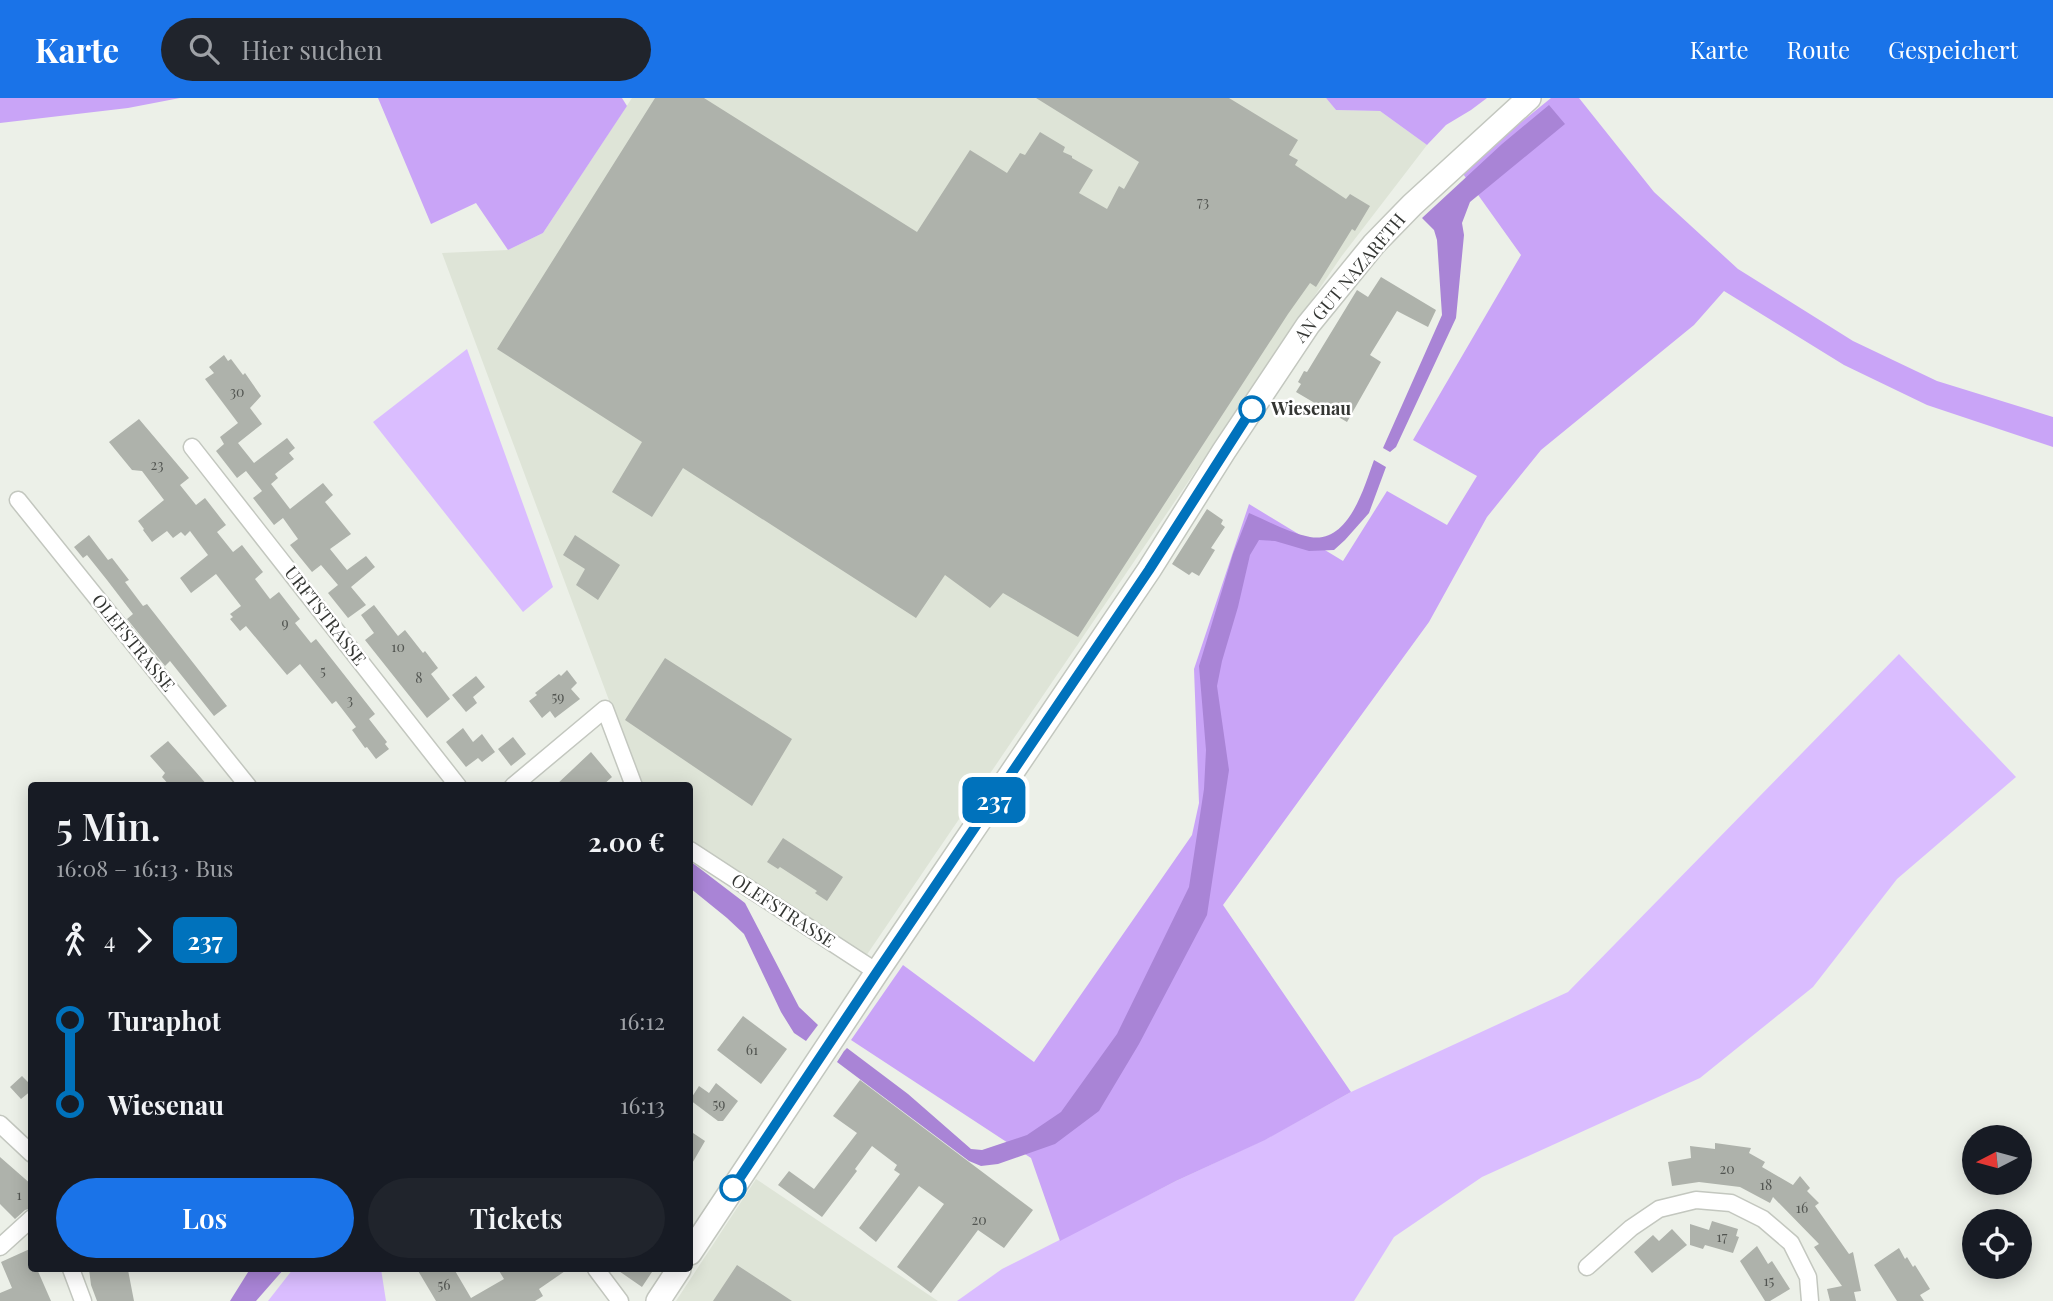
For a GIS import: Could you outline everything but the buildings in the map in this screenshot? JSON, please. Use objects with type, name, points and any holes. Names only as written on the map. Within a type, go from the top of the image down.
[{"type":"main road","name":"AN GUT NAZARETH","points":[[693,1248],[1149,570],[1308,324],[1374,244],[1412,205],[1529,98]]},
{"type":"main road","points":[[658,1301],[677,1272]]},
{"type":"street","name":"URFTSTRASSE","points":[[192,447],[455,782]]},
{"type":"street","name":"OLEFSTRASSE","points":[[18,500],[245,782]]},
{"type":"street","points":[[518,782],[605,709],[632,782]]},
{"type":"street","name":"OLEFSTRASSE","points":[[693,852],[877,972]]},
{"type":"street","points":[[0,1124],[28,1150]]},
{"type":"street","points":[[1587,1267],[1631,1228],[1659,1209],[1696,1199],[1731,1203],[1763,1219],[1791,1243],[1808,1278],[1810,1301]]},
{"type":"street","points":[[0,1247],[28,1222]]},
{"type":"street","points":[[72,1272],[83,1301]]},
{"type":"street","points":[[598,1272],[621,1301]]},
{"type":"shaded area","points":[[0,98],[180,98],[128,108],[0,123]]},
{"type":"shaded area","points":[[378,98],[622,98],[627,106],[543,233],[508,250],[476,203],[431,224]]},
{"type":"shaded area","points":[[632,98],[1326,98],[1336,110],[1380,111],[1427,145],[1341,257],[866,956],[693,846],[693,782],[640,782],[442,253],[508,250],[543,233]]},
{"type":"shaded area","points":[[1326,98],[1487,98],[1446,125],[1427,145],[1380,111],[1336,110]]},
{"type":"shaded area","points":[[1551,98],[1579,98],[1654,192],[1738,269],[1853,341],[1937,381],[2053,417],[2053,447],[1927,405],[1844,365],[1724,291],[1694,325],[1541,450],[1487,517],[1429,622],[1223,905],[1351,1092],[1265,1140],[1176,1181],[1060,1241],[1031,1158],[851,1040],[903,965],[1034,1062],[1192,835],[1199,803],[1194,669],[1249,504],[1343,561],[1387,491],[1447,525],[1477,476],[1413,440],[1521,255],[1461,171]]},
{"type":"shaded area","points":[[1549,105],[1565,124],[1470,202],[1462,223],[1464,235],[1456,318],[1396,447],[1390,452],[1383,448],[1442,315],[1437,240],[1434,230],[1422,218],[1502,144]]},
{"type":"shaded area","points":[[467,349],[553,587],[523,612],[373,422]]},
{"type":"shaded area","points":[[1374,460],[1386,467],[1369,513],[1334,550],[1309,551],[1275,541],[1259,540],[1250,555],[1217,686],[1229,770],[1207,915],[1139,1044],[1099,1111],[1055,1144],[998,1164],[981,1166],[969,1161],[837,1062],[847,1048],[908,1094],[971,1149],[982,1150],[1027,1135],[1061,1112],[1117,1034],[1189,887],[1204,789],[1206,750],[1199,666],[1233,554],[1249,513],[1294,533],[1324,537],[1335,532],[1353,511]]},
{"type":"shaded area","points":[[1899,654],[2016,777],[1897,879],[1813,987],[1700,1078],[1482,1177],[1394,1237],[1354,1301],[957,1301],[1002,1269],[1266,1139],[1351,1092],[1568,992]]},
{"type":"shaded area","points":[[693,863],[745,903],[799,1007],[818,1025],[806,1041],[794,1033],[781,1012],[744,934],[693,890]]},
{"type":"shaded area","points":[[756,1179],[938,1301],[676,1301]]},
{"type":"shaded area","points":[[248,1272],[281,1272],[256,1301],[230,1301]]},
{"type":"shaded area","points":[[291,1272],[381,1272],[386,1301],[268,1301]]},
{"type":"bus line","name":"237","points":[[733,1188],[1149,570],[1252,409]]},
{"type":"place","name":"Wiesenau","points":[[1252,409]]}]
